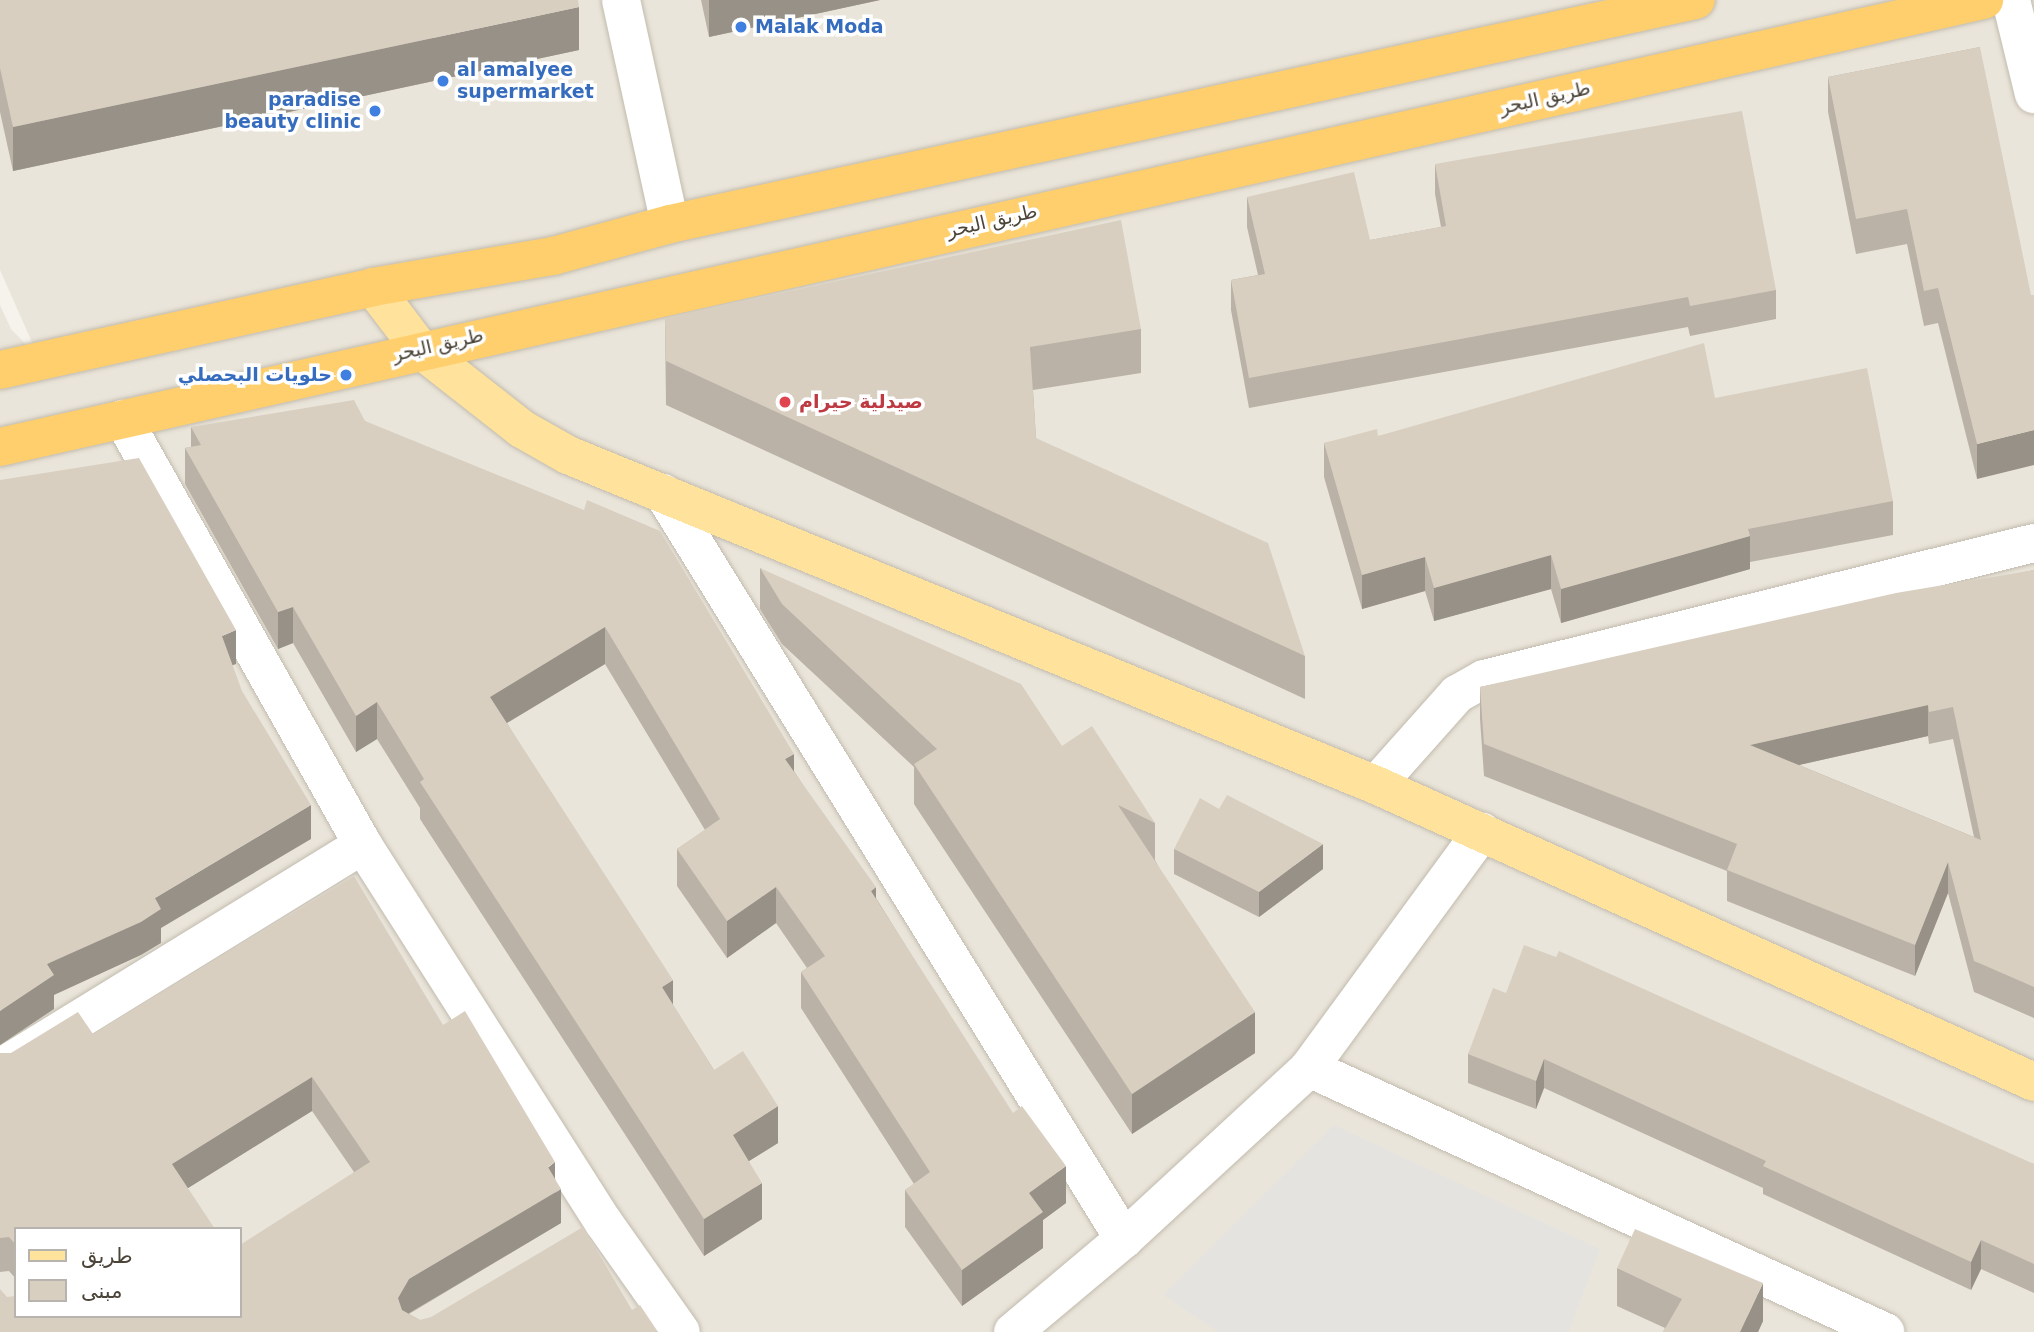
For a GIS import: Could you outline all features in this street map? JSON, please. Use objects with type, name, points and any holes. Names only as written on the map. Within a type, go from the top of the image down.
[{"type":"highway","points":[[0,370],[373,287],[554,257],[670,224],[1696,0]]},
{"type":"highway","name":"طريق البحر","points":[[0,447],[420,349],[1984,0]]},
{"type":"main road","points":[[373,287],[420,349],[522,429],[663,493],[1376,785],[2034,1082]]},
{"type":"street","points":[[621,0],[670,224]]},
{"type":"street","points":[[2011,0],[2034,94]]},
{"type":"street","points":[[123,419],[363,845],[604,1223],[681,1332]]},
{"type":"street","points":[[663,493],[1124,1239]]},
{"type":"street","points":[[1376,785],[1457,694],[1485,679],[2034,543]]},
{"type":"street","points":[[1013,1332],[1124,1239],[1309,1068],[1482,832]]},
{"type":"street","points":[[0,1068],[363,845]]},
{"type":"street","points":[[1309,1068],[1880,1331]]},
{"type":"street","points":[[569,1243],[604,1223]]},
{"type":"shaded area","points":[[0,0],[2034,0],[2034,1332],[0,1332],[0,305],[11,329],[39,358],[0,270]]},
{"type":"shaded area","points":[[1334,1125],[1600,1249],[1569,1332],[1218,1332],[1163,1295]]},
{"type":"building","points":[[0,0],[578,0],[579,7],[13,127],[0,68]]},
{"type":"building","points":[[1980,47],[2031,295],[2034,295],[2034,430],[1977,444],[1938,288],[1924,291],[1907,209],[1856,219],[1828,77]]},
{"type":"building","points":[[1742,111],[1776,290],[1690,306],[1688,297],[1249,378],[1231,280],[1265,274],[1247,197],[1354,172],[1370,240],[1446,226],[1435,164]]},
{"type":"building","points":[[1121,220],[1141,329],[1030,347],[1036,438],[1268,543],[1305,656],[666,361],[665,318]]},
{"type":"building","points":[[1704,343],[1715,398],[1867,368],[1893,501],[1748,529],[1750,536],[1561,589],[1551,555],[1434,588],[1425,557],[1362,575],[1324,443],[1377,429],[1378,436]]},
{"type":"building","points":[[354,400],[365,421],[584,510],[587,500],[660,531],[794,754],[785,759],[876,887],[871,891],[1013,1113],[1022,1106],[1066,1166],[1029,1193],[1043,1212],[962,1270],[905,1190],[930,1172],[801,972],[825,956],[776,887],[727,921],[677,849],[720,819],[605,627],[490,697],[673,980],[662,987],[714,1070],[743,1051],[778,1106],[733,1135],[762,1183],[704,1219],[420,782],[424,779],[377,702],[356,716],[293,607],[278,612],[185,448],[201,445],[191,427]]},
{"type":"building","points":[[139,458],[236,630],[222,636],[242,691],[311,805],[155,898],[161,909],[141,922],[47,964],[54,975],[0,1011],[0,480]]},
{"type":"building","points":[[760,568],[1021,684],[1062,746],[1092,726],[1155,823],[1118,805],[1255,1012],[1132,1094],[914,764],[937,749],[782,604]]},
{"type":"building","points":[[2034,570],[2034,987],[1974,961],[1948,862],[1915,945],[1727,870],[1737,844],[1484,744],[1480,687],[1896,593]],"holes":[[[1928,705],[1929,712],[1953,707],[1981,840],[1750,745]]]},
{"type":"building","points":[[1227,795],[1323,844],[1259,892],[1174,849],[1200,798],[1219,809]]},
{"type":"building","points":[[354,876],[443,1025],[465,1011],[555,1162],[548,1167],[561,1189],[409,1279],[398,1298],[402,1310],[420,1320],[431,1317],[583,1227],[632,1310],[640,1305],[658,1332],[0,1332],[0,1289],[7,1297],[14,1296],[14,1318],[242,1318],[242,1244],[370,1162],[312,1077],[172,1164],[214,1227],[14,1227],[14,1243],[9,1237],[0,1238],[0,1053],[11,1053],[78,1012],[93,1034]]},
{"type":"building","points":[[1524,945],[1556,957],[1559,951],[2034,1164],[2034,1264],[1981,1240],[1971,1262],[1763,1166],[1766,1161],[1544,1059],[1536,1081],[1468,1054],[1493,988],[1506,993]]},
{"type":"building","points":[[1635,1229],[1763,1283],[1740,1332],[1663,1332],[1682,1299],[1617,1268]]},
{"type":"place","name":"Malak Moda","points":[[741,27]]},
{"type":"place","name":"al amalyee supermarket","points":[[443,81]]},
{"type":"place","name":"paradise beauty clinic","points":[[375,111]]},
{"type":"place","name":"حلويات البحصلي","points":[[346,375]]},
{"type":"place","name":"صيدلية حيرام","points":[[785,402]]}]
